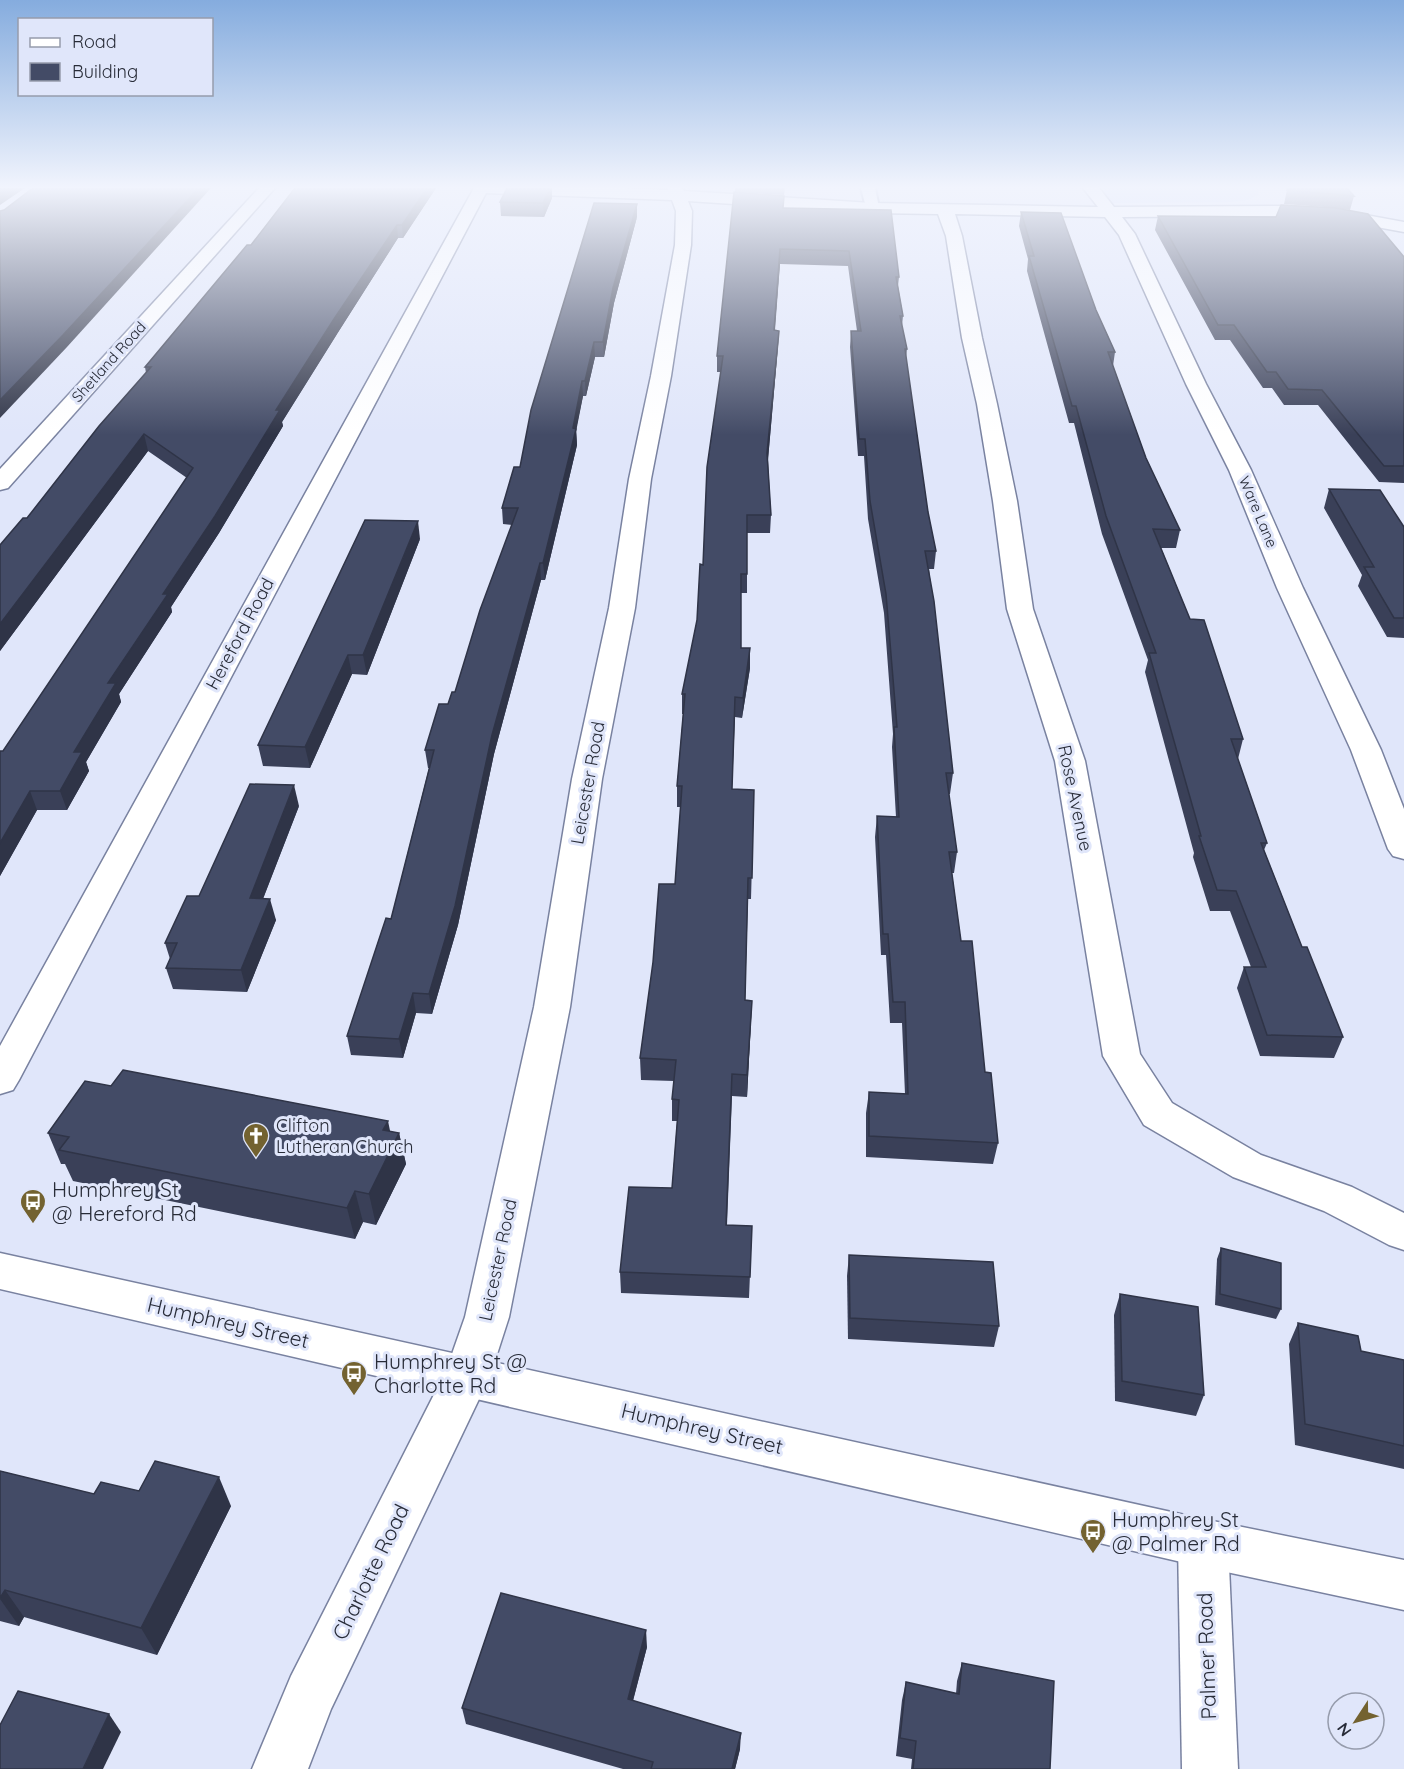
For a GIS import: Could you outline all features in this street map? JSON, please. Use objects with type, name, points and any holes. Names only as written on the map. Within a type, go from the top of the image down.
[{"type":"street","name":"Shetland Road","points":[[0,483],[192,271]]},
{"type":"street","name":"Hereford Road","points":[[0,1080],[436,271]]},
{"type":"street","name":"Leicester Road","points":[[467,1376],[487,1317],[552,1007],[586,779],[622,608],[639,479],[661,375],[679,271]]},
{"type":"street","name":"Rose Avenue","points":[[960,271],[995,447],[1020,609],[1070,761],[1122,1056],[1158,1114],[1246,1166],[1338,1199],[1404,1233]]},
{"type":"street","name":"Ware Lane","points":[[1144,271],[1196,384],[1240,470],[1290,588],[1366,750],[1404,849]]},
{"type":"street","name":"Humphrey Street","points":[[0,1271],[1203,1543],[1404,1586]]},
{"type":"street","name":"Charlotte Road","points":[[280,1769],[310,1695],[467,1376]]},
{"type":"street","name":"Palmer Road","points":[[1203,1543],[1210,1769]]},
{"type":"building","points":[[0,271],[123,271],[63,335],[0,400]]},
{"type":"building","points":[[226,271],[366,271],[276,410],[280,410],[215,516],[163,594],[168,594],[108,683],[116,683],[74,752],[82,752],[60,791],[30,791],[0,843],[0,751],[3,751],[193,468],[144,434],[0,624],[0,545],[23,518],[27,518],[99,426],[151,367],[145,367]]},
{"type":"building","points":[[573,271],[618,271],[603,342],[594,342],[585,381],[582,381],[573,428],[576,429],[543,563],[540,563],[492,735],[455,906],[429,994],[413,993],[399,1039],[347,1036],[386,918],[391,919],[434,750],[425,750],[439,704],[448,704],[452,692],[455,692],[480,610],[518,508],[502,508],[514,467],[520,467],[531,410]]},
{"type":"building","points":[[726,271],[778,271],[774,330],[779,331],[767,453],[771,515],[747,515],[747,574],[741,574],[741,648],[750,648],[743,698],[735,697],[732,789],[754,790],[752,878],[748,878],[745,1000],[752,1001],[747,1075],[732,1074],[726,1225],[752,1226],[750,1277],[620,1272],[629,1187],[672,1188],[679,1100],[672,1099],[676,1060],[640,1058],[653,962],[659,884],[675,884],[682,786],[677,786],[685,694],[682,694],[697,620],[700,564],[703,565],[707,467],[723,356],[717,356]]},
{"type":"building","points":[[852,271],[898,271],[899,277],[896,277],[903,316],[900,316],[907,349],[905,349],[928,512],[936,551],[925,551],[934,601],[953,773],[946,773],[957,852],[949,852],[961,941],[972,941],[985,1072],[991,1073],[998,1143],[869,1136],[869,1092],[908,1094],[905,1002],[893,1002],[888,934],[883,934],[877,816],[899,817],[894,727],[897,727],[886,594],[870,501],[865,439],[859,439],[851,331],[861,331]]},
{"type":"building","points":[[1033,271],[1082,271],[1115,352],[1108,352],[1146,458],[1180,530],[1153,529],[1190,619],[1204,620],[1243,739],[1231,739],[1267,843],[1261,843],[1302,947],[1307,947],[1343,1037],[1267,1035],[1244,967],[1266,967],[1236,891],[1217,890],[1199,836],[1201,836],[1149,653],[1156,653],[1106,516],[1076,406],[1072,406]]},
{"type":"building","points":[[1188,271],[1404,271],[1404,466],[1384,466],[1322,390],[1288,389],[1276,372],[1267,372],[1234,325],[1218,325]]},
{"type":"building","points":[[1329,489],[1380,490],[1404,527],[1404,618],[1394,618],[1364,567],[1374,567]]},
{"type":"building","points":[[365,520],[418,521],[363,655],[348,655],[305,747],[258,745]]},
{"type":"building","points":[[250,784],[294,785],[250,898],[270,899],[241,970],[166,968],[177,943],[165,943],[187,896],[199,896]]},
{"type":"building","points":[[123,1070],[388,1121],[383,1130],[399,1133],[369,1194],[355,1191],[347,1208],[59,1150],[69,1137],[48,1133],[85,1081],[111,1086]]},
{"type":"building","points":[[1221,1248],[1281,1263],[1281,1309],[1220,1294]]},
{"type":"building","points":[[849,1255],[993,1262],[999,1326],[850,1318]]},
{"type":"building","points":[[1120,1294],[1198,1307],[1204,1395],[1122,1381]]},
{"type":"building","points":[[1298,1323],[1358,1336],[1361,1351],[1404,1360],[1404,1446],[1305,1424]]},
{"type":"building","points":[[155,1461],[219,1477],[141,1628],[5,1590],[0,1598],[0,1471],[94,1494],[101,1482],[139,1491]]},
{"type":"building","points":[[501,1593],[646,1630],[628,1699],[741,1733],[732,1769],[651,1769],[653,1762],[462,1708]]},
{"type":"building","points":[[962,1663],[1054,1681],[1050,1769],[913,1769],[916,1741],[900,1738],[906,1682],[959,1694]]},
{"type":"building","points":[[18,1691],[109,1714],[83,1769],[0,1769],[0,1725]]},
{"type":"place","name":"Clifton Lutheran Church","points":[[256,1159]]},
{"type":"place","name":"Humphrey St @ Hereford Rd","points":[[33,1225]]},
{"type":"place","name":"Humphrey St @ Charlotte Rd","points":[[354,1397]]},
{"type":"place","name":"Humphrey St @ Palmer Rd","points":[[1093,1555]]}]
